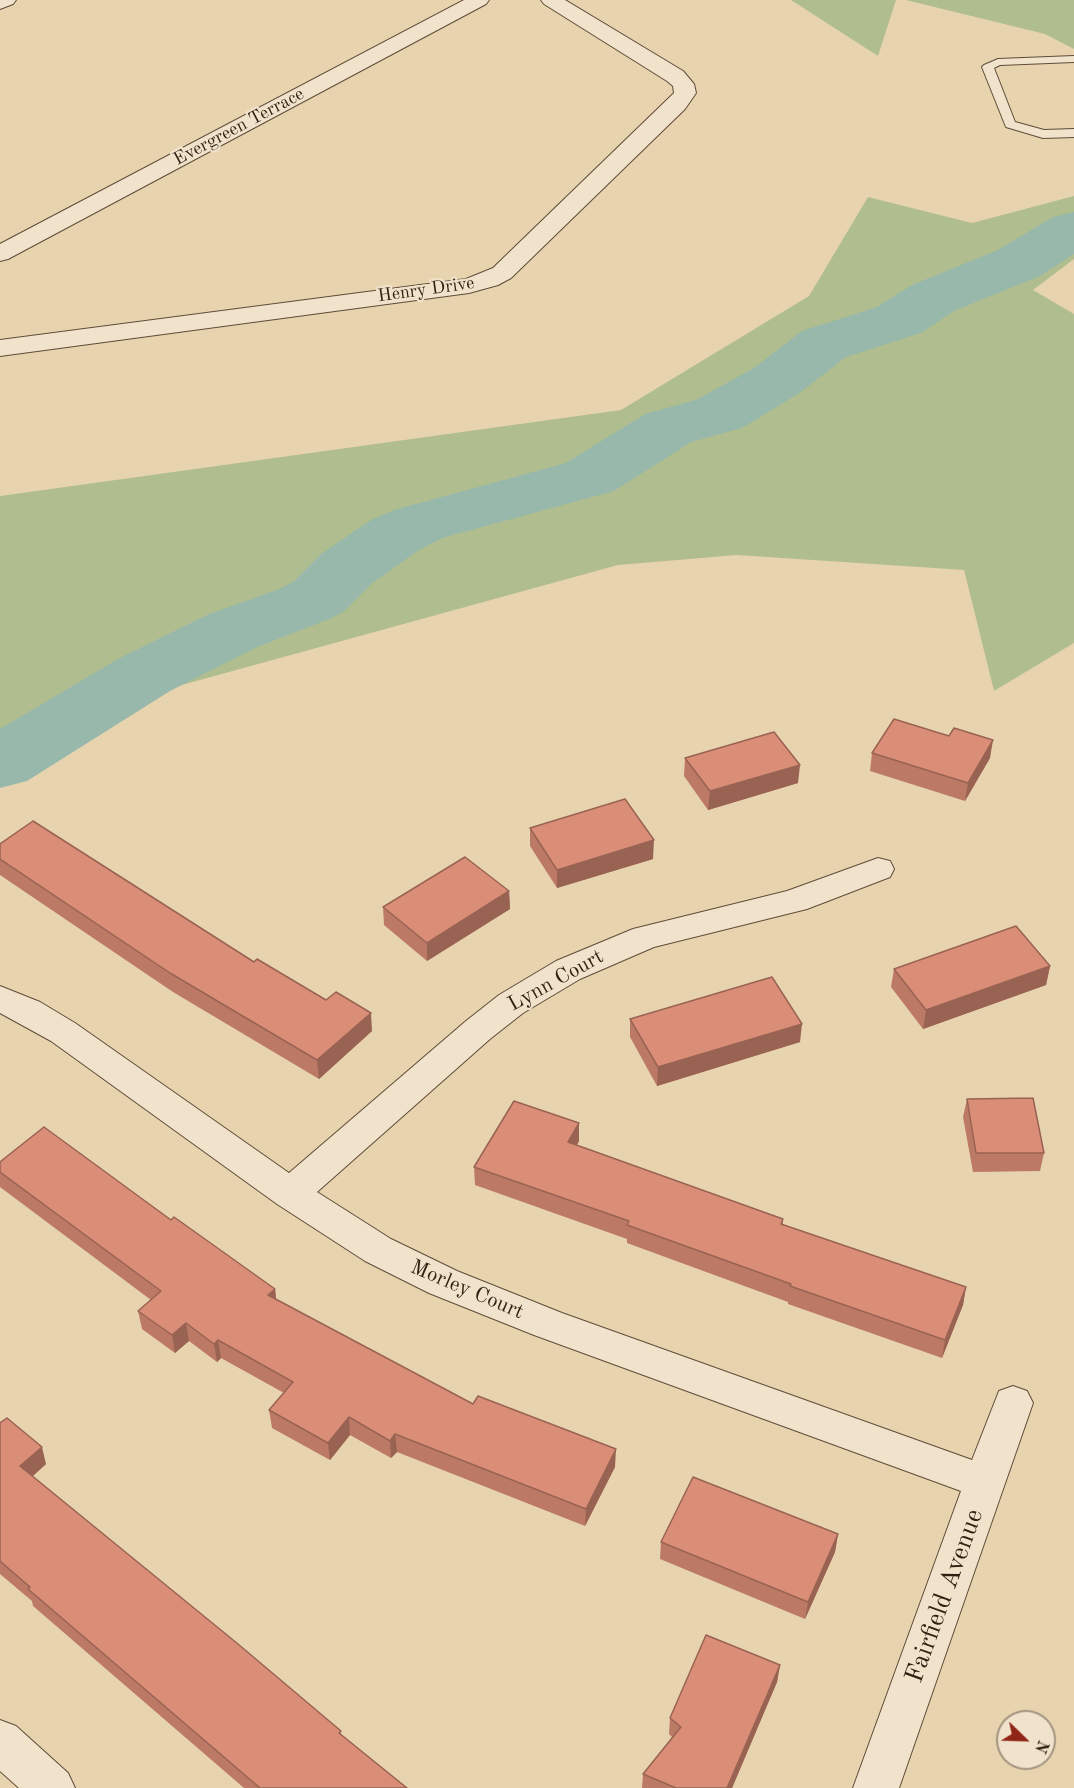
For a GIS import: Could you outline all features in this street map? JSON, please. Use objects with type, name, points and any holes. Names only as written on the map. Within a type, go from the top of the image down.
[{"type":"street","points":[[0,3],[6,0]]},
{"type":"street","name":"Evergreen Terrace","points":[[0,254],[479,0]]},
{"type":"street","name":"Henry Drive","points":[[0,348],[469,286],[502,273],[677,104],[685,93],[683,84],[675,76],[551,0]]},
{"type":"street","name":"Lynn Court","points":[[290,1194],[510,1004],[568,970],[645,938],[795,901],[878,869]]},
{"type":"street","name":"Morley Court","points":[[0,998],[28,1011],[63,1032],[290,1194],[378,1250],[443,1282],[548,1324],[985,1482]]},
{"type":"street","name":"Fairfield Avenue","points":[[876,1788],[1013,1403]]},
{"type":"street","points":[[0,1741],[52,1788]]},
{"type":"lane","points":[[1074,59],[998,62],[988,67],[1010,124],[1042,134],[1074,133]]},
{"type":"green space","points":[[791,0],[896,0],[878,56]]},
{"type":"green space","points":[[906,0],[1074,0],[1074,49],[1045,34]]},
{"type":"green space","points":[[1074,196],[1074,259],[1033,290],[1074,314],[1074,643],[994,691],[964,570],[737,555],[618,565],[0,735],[0,496],[621,410],[809,296],[868,197],[972,223]]},
{"type":"building","points":[[894,719],[949,736],[954,728],[993,740],[968,783],[872,753]]},
{"type":"building","points":[[774,732],[800,765],[710,791],[685,758]]},
{"type":"building","points":[[625,799],[654,840],[557,870],[530,828]]},
{"type":"building","points":[[33,821],[254,962],[257,959],[326,1000],[336,992],[371,1013],[317,1060],[170,973],[0,859],[0,844]]},
{"type":"building","points":[[465,857],[509,891],[427,943],[383,907]]},
{"type":"building","points":[[1016,926],[1050,966],[926,1010],[894,969]]},
{"type":"building","points":[[772,977],[802,1024],[658,1067],[630,1019]]},
{"type":"building","points":[[1033,1098],[1044,1153],[976,1153],[967,1099]]},
{"type":"building","points":[[514,1101],[579,1123],[568,1142],[783,1219],[781,1224],[966,1287],[945,1340],[790,1286],[791,1284],[627,1225],[629,1221],[474,1167]]},
{"type":"building","points":[[44,1127],[171,1220],[174,1217],[275,1289],[268,1295],[473,1404],[478,1396],[616,1449],[586,1509],[395,1434],[390,1441],[349,1417],[328,1443],[269,1410],[293,1382],[218,1340],[214,1344],[186,1323],[172,1335],[138,1311],[161,1291],[0,1172],[0,1162]]},
{"type":"building","points":[[7,1418],[42,1447],[20,1466],[238,1644],[341,1731],[339,1733],[407,1788],[260,1788],[28,1589],[30,1587],[0,1561],[0,1423]]},
{"type":"building","points":[[693,1477],[838,1534],[808,1602],[661,1542]]},
{"type":"building","points":[[706,1635],[780,1665],[727,1788],[676,1788],[643,1774],[681,1727],[670,1718]]},
{"type":"waterway","points":[[0,763],[144,675],[232,631],[307,603],[319,596],[346,569],[395,535],[418,524],[590,477],[668,428],[719,414],[776,381],[824,344],[899,320],[933,298],[1019,263],[1074,229]]}]
